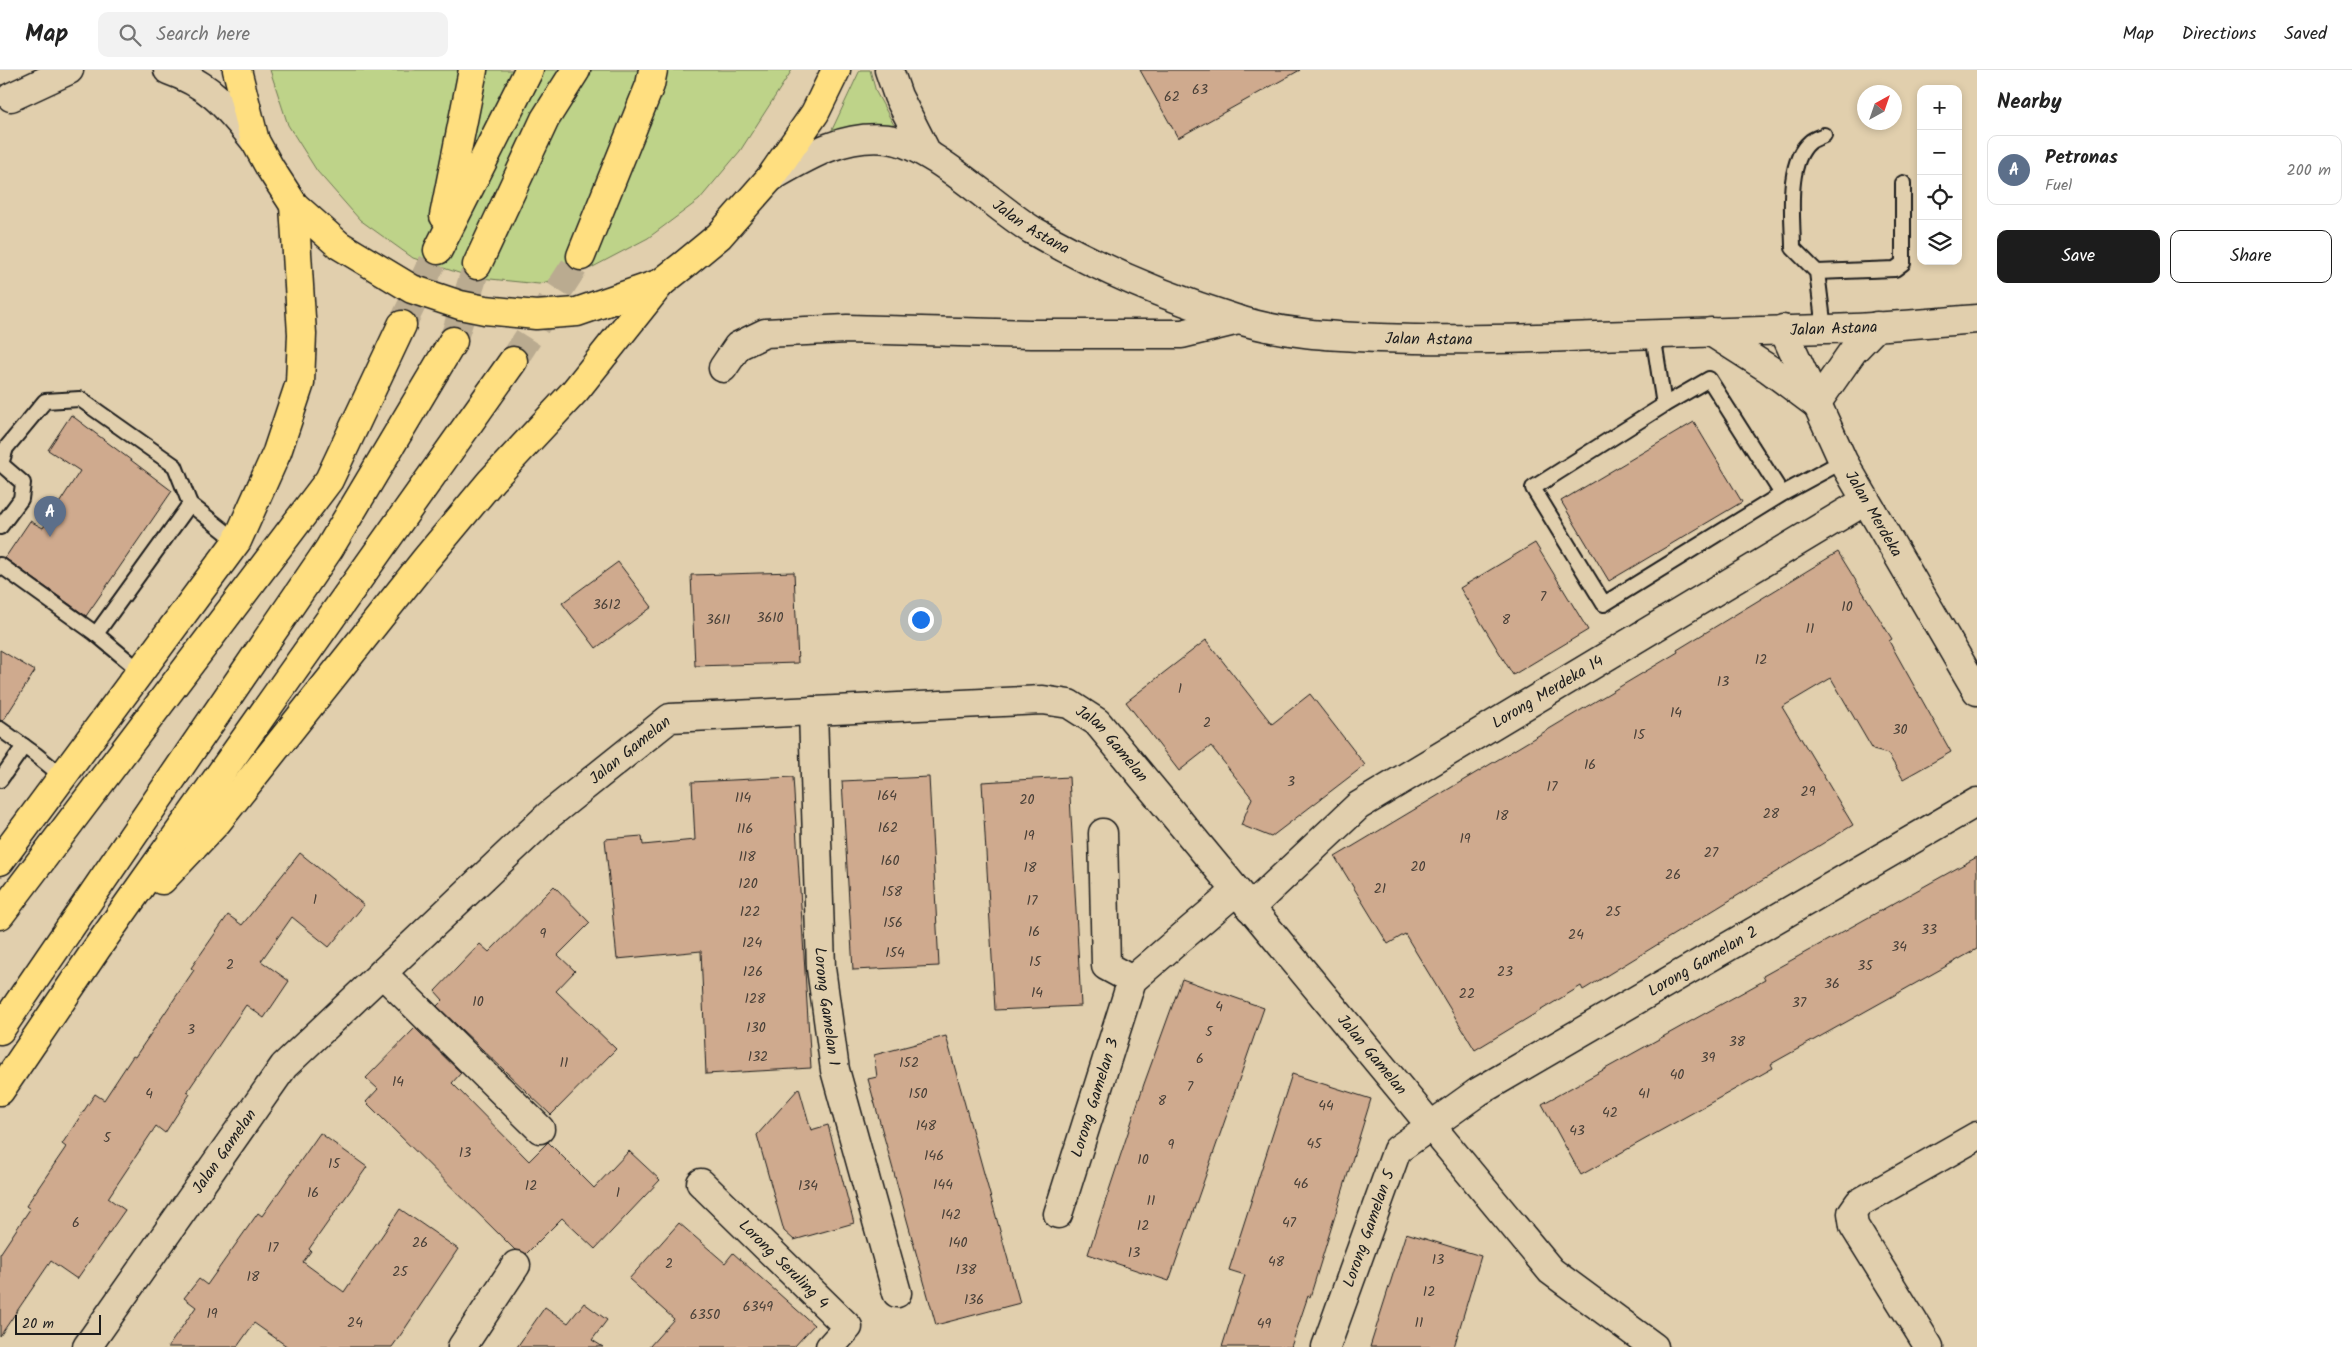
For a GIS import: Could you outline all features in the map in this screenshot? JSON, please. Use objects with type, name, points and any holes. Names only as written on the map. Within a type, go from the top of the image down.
[{"type":"main road","points":[[237,70],[255,141],[294,205],[339,246],[412,289],[460,305],[527,314],[577,312],[661,283]]},
{"type":"main road","points":[[473,70],[438,250],[529,70]]},
{"type":"main road","points":[[477,265],[545,119],[576,70]]},
{"type":"main road","points":[[581,256],[650,85],[653,70]]},
{"type":"main road","points":[[97,948],[217,822],[426,559],[491,481],[575,391],[661,283],[719,236],[770,178],[815,113],[836,70]]},
{"type":"main road","points":[[0,861],[237,541],[277,452],[300,383],[302,334],[294,205]]},
{"type":"main road","points":[[0,915],[329,480],[402,325]]},
{"type":"main road","points":[[0,1030],[329,549],[453,342]]},
{"type":"main road","points":[[0,1091],[97,948],[513,361]]},
{"type":"street","points":[[6,101],[45,70]]},
{"type":"street","points":[[6,101],[69,70]]},
{"type":"street","points":[[168,70],[208,89],[228,108],[255,141]]},
{"type":"street","points":[[889,70],[898,96],[927,153]]},
{"type":"street","points":[[770,178],[810,155],[862,138],[893,140],[927,153]]},
{"type":"street","name":"Jalan Astana","points":[[927,153],[1030,228],[1077,255],[1148,286],[1239,320],[1292,332],[1419,340],[1504,340],[1784,329],[1824,330],[1977,319]]},
{"type":"street","points":[[723,368],[738,346],[765,333],[847,329],[1031,334],[1182,334],[1239,320]]},
{"type":"street","points":[[1711,332],[1770,369],[1816,404],[1853,351],[1877,326]]},
{"type":"street","name":"Jalan Merdeka","points":[[1784,329],[1843,461],[1977,691]]},
{"type":"street","name":"Lorong Merdeka 14","points":[[1243,899],[1358,806],[1865,501]]},
{"type":"street","name":"Jalan Gamelan","points":[[87,1347],[284,1066],[549,815],[670,718],[1043,700],[1069,704],[1097,722],[1551,1271],[1654,1347]]},
{"type":"street","name":"Lorong Gamelan 1","points":[[813,711],[821,968],[835,1070],[897,1293]]},
{"type":"street","name":"Lorong Gamelan 2","points":[[1432,1125],[1478,1092],[1977,802]]},
{"type":"street","points":[[1103,834],[1106,966],[1132,980],[1243,899]]},
{"type":"street","points":[[382,973],[540,1129]]},
{"type":"street","name":"Lorong Gamelan 3","points":[[1058,1214],[1132,980]]},
{"type":"street","name":"Lorong Gamelan 5","points":[[1326,1347],[1396,1150],[1432,1125]]},
{"type":"street","points":[[1929,1347],[1854,1226],[1852,1214],[1859,1203],[1977,1136]]},
{"type":"street","name":"Lorong Seruling 4","points":[[701,1183],[848,1326],[830,1347]]},
{"type":"street","points":[[462,1347],[516,1265]]},
{"type":"lane","points":[[1824,136],[1810,142],[1799,156],[1793,176],[1793,248],[1818,272],[1824,330]]},
{"type":"lane","points":[[1818,272],[1895,269],[1903,263],[1902,183]]},
{"type":"lane","points":[[1653,334],[1664,405]]},
{"type":"lane","points":[[1782,494],[1709,379],[1664,405],[1533,488],[1604,604],[1782,494],[1843,461]]},
{"type":"lane","points":[[0,527],[21,499],[23,483],[1,464],[6,448],[45,401],[80,399],[175,466],[190,504],[237,541]]},
{"type":"lane","points":[[96,634],[190,504]]},
{"type":"lane","points":[[0,565],[96,634],[140,671]]},
{"type":"lane","points":[[0,730],[62,776]]},
{"type":"lane","points":[[0,780],[24,746]]},
{"type":"green space","points":[[270,70],[792,70],[740,151],[699,200],[648,238],[591,268],[539,284],[471,277],[413,258],[360,220],[317,171],[288,125]]},
{"type":"green space","points":[[860,70],[870,70],[876,92],[895,127],[831,132]]},
{"type":"building","points":[[1140,70],[1300,70],[1178,138]]},
{"type":"building","points":[[71,415],[172,491],[86,616],[5,558],[30,521],[43,528],[80,471],[48,450]]},
{"type":"building","points":[[1694,422],[1742,502],[1609,581],[1561,501]]},
{"type":"building","points":[[1535,543],[1588,630],[1513,675],[1460,588]]},
{"type":"building","points":[[1838,552],[1892,639],[1889,641],[1951,752],[1903,779],[1888,754],[1873,750],[1831,678],[1782,707],[1853,825],[1583,990],[1581,986],[1475,1050],[1405,934],[1388,944],[1335,857],[1678,652],[1677,650]]},
{"type":"building","points":[[618,562],[652,607],[596,648],[562,603]]},
{"type":"building","points":[[794,572],[798,663],[695,666],[691,575]]},
{"type":"building","points":[[1206,640],[1272,724],[1310,694],[1365,765],[1271,837],[1241,825],[1252,798],[1211,746],[1179,771],[1126,702]]},
{"type":"building","points":[[0,650],[35,671],[3,721],[0,720]]},
{"type":"building","points":[[793,777],[811,1068],[706,1074],[701,951],[617,959],[605,839],[642,836],[643,845],[695,840],[692,782]]},
{"type":"building","points":[[929,777],[939,966],[853,970],[842,781]]},
{"type":"building","points":[[1069,777],[1081,1006],[995,1010],[982,782]]},
{"type":"building","points":[[300,853],[364,905],[329,947],[292,917],[261,961],[289,981],[264,1018],[246,1005],[187,1092],[190,1094],[165,1133],[156,1126],[108,1198],[125,1210],[77,1279],[51,1261],[0,1336],[0,1254],[30,1209],[26,1206],[66,1147],[62,1144],[95,1094],[104,1100],[194,970],[191,968],[228,915],[242,925]]},
{"type":"building","points":[[1977,857],[1977,949],[1771,1064],[1773,1068],[1581,1175],[1542,1104],[1765,980],[1763,976]]},
{"type":"building","points":[[554,886],[590,923],[558,955],[575,971],[556,991],[616,1049],[551,1115],[437,1006],[443,1000],[435,991],[480,944],[489,952]]},
{"type":"building","points":[[1182,979],[1264,1008],[1169,1281],[1088,1254],[1144,1084]]},
{"type":"building","points":[[415,1028],[461,1073],[452,1083],[529,1161],[548,1142],[594,1188],[629,1151],[660,1180],[595,1249],[562,1218],[526,1254],[515,1250],[366,1102],[378,1089],[366,1078]]},
{"type":"building","points":[[946,1036],[1020,1303],[936,1325],[868,1079],[877,1077],[874,1055]]},
{"type":"building","points":[[1292,1074],[1371,1099],[1310,1297],[1308,1296],[1291,1347],[1222,1347],[1245,1275],[1229,1270]]},
{"type":"building","points":[[799,1088],[811,1130],[828,1125],[854,1223],[794,1240],[784,1231],[757,1135]]},
{"type":"building","points":[[320,1133],[367,1167],[309,1249],[311,1251],[303,1262],[344,1292],[400,1209],[458,1249],[402,1333],[392,1347],[288,1347],[254,1323],[237,1347],[168,1347],[196,1307],[184,1298],[199,1279],[207,1285],[258,1213],[262,1216]]},
{"type":"building","points":[[679,1223],[725,1263],[733,1253],[814,1325],[794,1347],[649,1347],[674,1319],[629,1279]]},
{"type":"building","points":[[1406,1233],[1481,1256],[1454,1347],[1370,1347]]},
{"type":"building","points":[[584,1303],[607,1320],[592,1340],[603,1347],[517,1347],[545,1307],[568,1323]]},
{"type":"tunnel","points":[[402,325],[438,250]]},
{"type":"tunnel","points":[[513,361],[581,256]]},
{"type":"tunnel","points":[[453,341],[477,265]]},
{"type":"place","name":"Petronas","points":[[50,537]]}]
